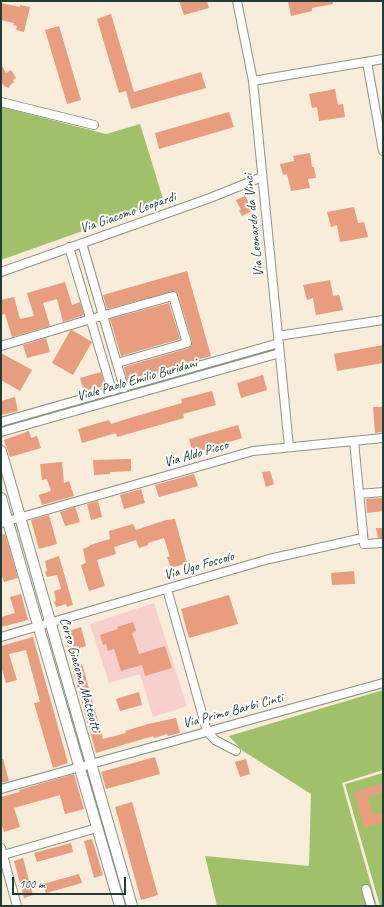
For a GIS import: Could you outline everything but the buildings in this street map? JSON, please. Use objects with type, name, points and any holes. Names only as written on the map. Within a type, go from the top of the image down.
[{"type":"street","name":"Via Leonardo da Vinci","points":[[237,1],[253,81],[289,447]]},
{"type":"street","points":[[253,81],[383,59]]},
{"type":"street","points":[[367,62],[383,148]]},
{"type":"street","points":[[1,102],[94,125]]},
{"type":"street","name":"Via Giacomo Leopardi","points":[[1,272],[210,198],[262,177]]},
{"type":"street","points":[[82,243],[124,388]]},
{"type":"street","points":[[69,247],[112,391]]},
{"type":"street","points":[[1,346],[173,296],[187,343],[117,363]]},
{"type":"street","name":"Viale Paolo Emilio Buridani","points":[[1,422],[124,388],[278,340],[383,320]]},
{"type":"street","name":"Viale Paolo Emilio Buridani","points":[[1,432],[280,353]]},
{"type":"street","name":"Via Aldo Picco","points":[[4,522],[253,451],[383,438]]},
{"type":"street","points":[[354,441],[363,541]]},
{"type":"street","name":"Corso Giacomo Matteotti","points":[[1,451],[20,518],[79,767],[120,906]]},
{"type":"street","points":[[359,494],[383,492]]},
{"type":"street","name":"Corso Giacomo Matteotti","points":[[1,498],[4,522],[44,624],[90,764],[132,906]]},
{"type":"street","name":"Via Ugo Foscolo","points":[[1,637],[269,560],[363,541],[383,543]]},
{"type":"street","points":[[166,590],[207,731],[215,740],[236,751]]},
{"type":"street","name":"Via Primo Barbi Cinti","points":[[1,789],[383,683]]},
{"type":"street","points":[[17,906],[2,852],[97,828]]},
{"type":"street","points":[[366,889],[371,906]]},
{"type":"shaded area","points":[[154,603],[187,706],[153,717],[140,674],[109,683],[90,624]]},
{"type":"green space","points":[[1,107],[106,134],[140,124],[164,202],[1,260]]},
{"type":"green space","points":[[383,690],[383,770],[342,783],[377,906],[217,906],[205,856],[309,866],[311,794],[243,751],[229,736]]},
{"type":"green space","points":[[383,773],[383,906],[380,906],[345,784]]}]
